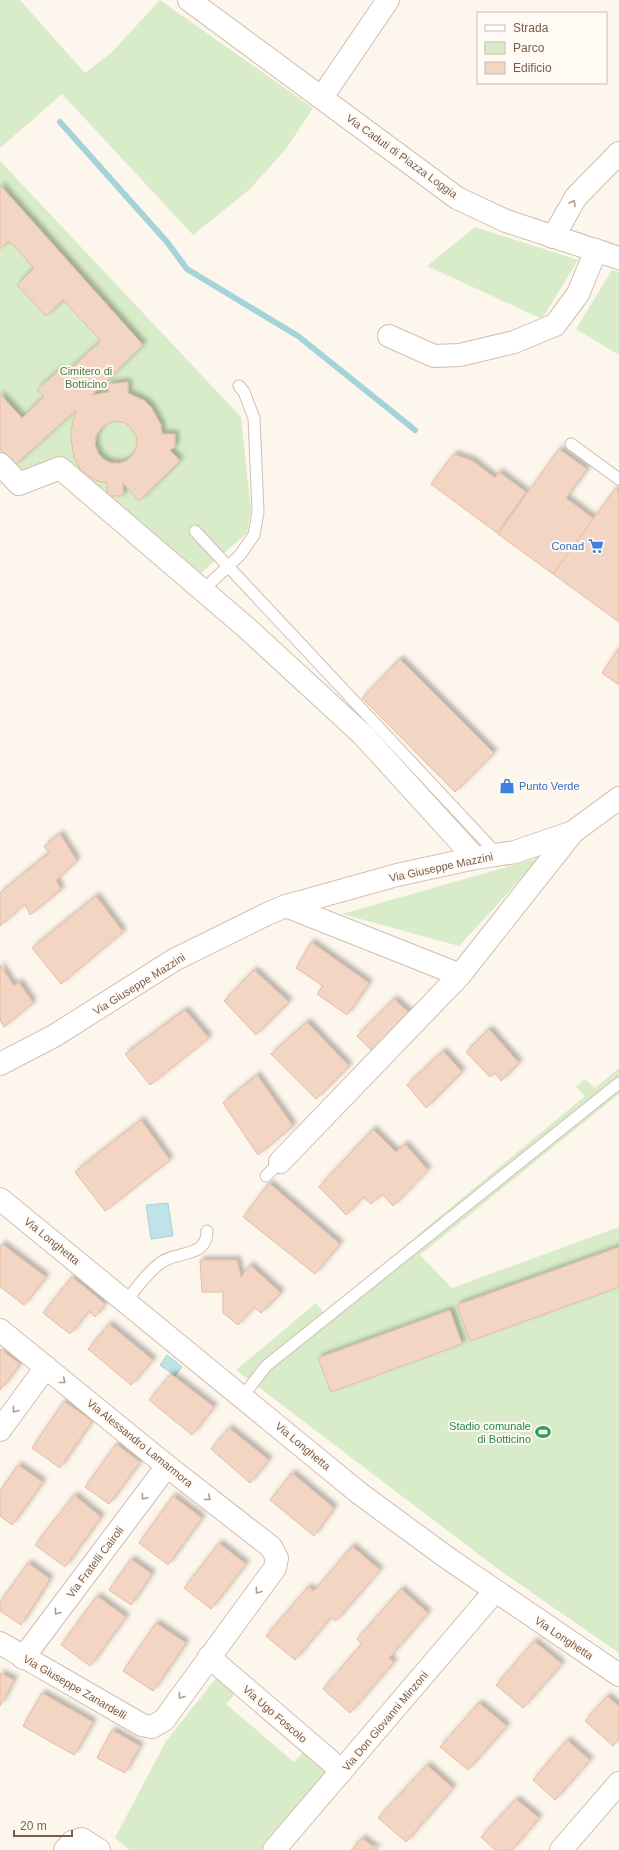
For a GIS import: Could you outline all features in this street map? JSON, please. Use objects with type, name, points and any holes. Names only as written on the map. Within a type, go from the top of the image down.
[{"type":"street","name":"Via Caduti di Piazza Loggia","points":[[189,0],[457,198],[506,221],[619,258]]},
{"type":"street","points":[[322,97],[388,0]]},
{"type":"street","points":[[553,237],[576,197],[619,153]]},
{"type":"street","points":[[389,336],[434,356],[460,355],[514,342],[555,325],[578,294],[596,250]]},
{"type":"street","points":[[0,464],[20,484],[60,468],[249,630],[363,735],[475,858]]},
{"type":"street","name":"Via Giuseppe Mazzini","points":[[273,1169],[460,975],[573,832],[619,798]]},
{"type":"street","name":"Via Giuseppe Mazzini","points":[[5,1058],[54,1036],[174,960],[286,906],[397,875],[475,858],[515,852],[573,832]]},
{"type":"street","points":[[286,906],[460,975]]},
{"type":"street","name":"Via Longhetta","points":[[0,1199],[243,1396],[359,1493],[495,1591],[619,1675]]},
{"type":"street","name":"Via Alessandro Lamarmora","points":[[0,1330],[167,1466],[271,1547],[277,1558],[275,1568],[209,1657]]},
{"type":"street","points":[[0,1430],[46,1367]]},
{"type":"street","name":"Via Fratelli Cairoli","points":[[23,1658],[167,1466]]},
{"type":"street","name":"Via Don Giovanni Minzoni","points":[[274,1850],[495,1591]]},
{"type":"street","name":"Via Giuseppe Zanardelli","points":[[0,1643],[23,1658],[142,1726],[152,1727],[164,1720],[209,1657]]},
{"type":"street","name":"Via Ugo Foscolo","points":[[209,1657],[342,1771]]},
{"type":"street","points":[[561,1850],[619,1783]]},
{"type":"street","points":[[68,1846],[82,1840],[99,1850]]},
{"type":"lane","points":[[203,590],[240,555],[254,535],[258,512],[254,418],[244,392],[239,386]]},
{"type":"lane","points":[[571,444],[619,479]]},
{"type":"lane","points":[[194,531],[498,855]]},
{"type":"lane","points":[[243,1396],[266,1366],[425,1245],[612,1094],[619,1083]]},
{"type":"lane","points":[[126,1301],[159,1263],[171,1256],[192,1253],[199,1249],[204,1244],[207,1231]]},
{"type":"green space","points":[[0,0],[20,0],[85,73],[112,52],[160,0],[313,108],[286,149],[250,189],[193,235],[62,94],[0,148]]},
{"type":"green space","name":"Cimitero di Botticino","points":[[0,161],[241,417],[251,511],[247,533],[201,573],[65,461],[19,479],[0,459]]},
{"type":"green space","points":[[475,227],[578,260],[542,319],[427,266]]},
{"type":"green space","points":[[612,270],[619,272],[619,355],[576,329]]},
{"type":"green space","points":[[541,857],[459,946],[342,914]]},
{"type":"green space","points":[[619,1068],[619,1094],[420,1255],[452,1288],[619,1227],[619,1247],[457,1305],[470,1341],[619,1287],[619,1653],[498,1569],[236,1370],[316,1303],[324,1313],[585,1096],[576,1087],[585,1079],[595,1088]],"holes":[[[450,1310],[462,1344],[331,1392],[319,1358]]]},
{"type":"green space","points":[[217,1677],[235,1694],[226,1704],[294,1762],[303,1752],[330,1777],[266,1850],[130,1850],[115,1838],[166,1741]]},
{"type":"water","points":[[168,1203],[173,1236],[151,1239],[146,1205]]},
{"type":"water","points":[[167,1355],[182,1367],[175,1376],[160,1365]]},
{"type":"building","points":[[0,185],[143,345],[92,395],[109,392],[108,384],[128,382],[128,393],[145,401],[151,407],[161,425],[162,434],[175,434],[175,447],[170,450],[180,461],[139,501],[123,483],[123,496],[107,496],[107,483],[97,481],[80,469],[74,457],[71,439],[71,430],[76,410],[15,465],[0,449],[0,394],[22,418],[44,397],[37,390],[59,370],[64,375],[101,341],[63,300],[46,316],[17,285],[34,268],[9,241],[0,249]],"holes":[[[117,421],[125,423],[132,429],[136,436],[137,445],[134,453],[128,460],[120,463],[111,463],[103,459],[98,453],[95,444],[96,436],[101,428],[108,423]]]},
{"type":"building","points":[[559,449],[587,469],[566,498],[594,519],[553,574],[498,534]]},
{"type":"building","points":[[454,454],[473,461],[495,478],[499,472],[526,492],[497,533],[431,484]]},
{"type":"building","name":"Conad","points":[[615,489],[619,492],[619,622],[553,574]]},
{"type":"building","points":[[619,648],[619,685],[602,673]]},
{"type":"building","points":[[400,659],[494,753],[455,792],[362,698]]},
{"type":"building","points":[[60,834],[77,861],[56,880],[61,890],[30,915],[25,904],[0,926],[0,893],[49,853],[44,846]]},
{"type":"building","points":[[96,896],[123,932],[61,984],[32,948]]},
{"type":"building","points":[[311,942],[369,983],[347,1015],[317,994],[323,986],[296,968]]},
{"type":"building","points":[[0,965],[14,986],[19,982],[33,1003],[4,1027],[0,1020]]},
{"type":"building","points":[[254,970],[289,1002],[256,1035],[224,1001]]},
{"type":"building","points":[[394,999],[413,1016],[377,1056],[357,1036]]},
{"type":"building","points":[[185,1010],[209,1038],[150,1085],[125,1054]]},
{"type":"building","points":[[307,1022],[349,1066],[316,1099],[271,1054]]},
{"type":"building","points":[[489,1029],[519,1063],[501,1081],[495,1073],[490,1077],[466,1052]]},
{"type":"building","points":[[443,1051],[462,1072],[426,1108],[407,1085]]},
{"type":"building","points":[[257,1075],[293,1126],[258,1155],[223,1103]]},
{"type":"building","points":[[141,1120],[170,1160],[105,1211],[75,1172]]},
{"type":"building","points":[[373,1129],[396,1152],[405,1144],[428,1170],[393,1206],[382,1194],[371,1204],[363,1197],[346,1215],[319,1187]]},
{"type":"building","points":[[269,1183],[340,1244],[315,1274],[243,1217]]},
{"type":"building","points":[[2,1244],[46,1277],[24,1305],[0,1287],[0,1246]]},
{"type":"building","points":[[619,1247],[619,1287],[470,1341],[457,1305]]},
{"type":"building","points":[[200,1260],[237,1260],[241,1277],[250,1265],[281,1293],[261,1313],[254,1307],[238,1325],[223,1313],[223,1292],[202,1292]]},
{"type":"building","points":[[72,1277],[105,1304],[95,1317],[89,1311],[70,1334],[43,1313]]},
{"type":"building","points":[[450,1310],[462,1344],[331,1392],[318,1358]]},
{"type":"building","points":[[109,1324],[153,1360],[131,1385],[88,1349]]},
{"type":"building","points":[[0,1349],[20,1364],[0,1390]]},
{"type":"building","points":[[171,1374],[214,1407],[192,1435],[149,1400]]},
{"type":"building","points":[[64,1401],[92,1421],[60,1468],[32,1448]]},
{"type":"building","points":[[229,1428],[269,1460],[250,1483],[211,1449]]},
{"type":"building","points":[[116,1444],[140,1462],[109,1504],[85,1487]]},
{"type":"building","points":[[18,1465],[43,1482],[12,1525],[0,1516],[0,1491]]},
{"type":"building","points":[[292,1473],[334,1508],[314,1536],[270,1500]]},
{"type":"building","points":[[74,1495],[101,1517],[65,1567],[35,1545]]},
{"type":"building","points":[[173,1496],[202,1518],[168,1565],[139,1543]]},
{"type":"building","points":[[219,1543],[246,1564],[211,1609],[184,1588]]},
{"type":"building","points":[[352,1546],[380,1570],[336,1621],[331,1617],[295,1660],[266,1636],[308,1587],[314,1591]]},
{"type":"building","points":[[131,1559],[152,1574],[131,1605],[109,1590]]},
{"type":"building","points":[[28,1563],[50,1579],[21,1625],[0,1611],[0,1602]]},
{"type":"building","points":[[401,1589],[428,1613],[389,1658],[394,1662],[350,1713],[323,1689],[362,1644],[357,1639]]},
{"type":"building","points":[[97,1596],[126,1617],[90,1666],[61,1645]]},
{"type":"building","points":[[156,1623],[186,1643],[153,1691],[123,1671]]},
{"type":"building","points":[[534,1641],[562,1664],[523,1708],[496,1685]]},
{"type":"building","points":[[0,1673],[14,1680],[0,1706]]},
{"type":"building","points":[[42,1693],[93,1722],[74,1755],[23,1726]]},
{"type":"building","points":[[607,1696],[619,1706],[619,1738],[613,1746],[585,1721]]},
{"type":"building","points":[[479,1703],[507,1726],[468,1770],[440,1747]]},
{"type":"building","points":[[112,1730],[140,1746],[125,1773],[97,1758]]},
{"type":"building","points":[[567,1740],[590,1760],[555,1800],[533,1780]]},
{"type":"building","points":[[427,1765],[453,1788],[406,1842],[378,1818]]},
{"type":"building","points":[[516,1799],[539,1818],[512,1850],[495,1850],[481,1837]]},
{"type":"building","points":[[362,1838],[378,1850],[351,1850]]},
{"type":"waterway","points":[[60,122],[167,242],[187,269],[298,336],[415,430]]},
{"type":"place","name":"Conad","points":[[596,546]]},
{"type":"place","name":"Punto Verde","points":[[507,786]]},
{"type":"place","name":"Stadio comunale di Botticino","points":[[543,1432]]}]
